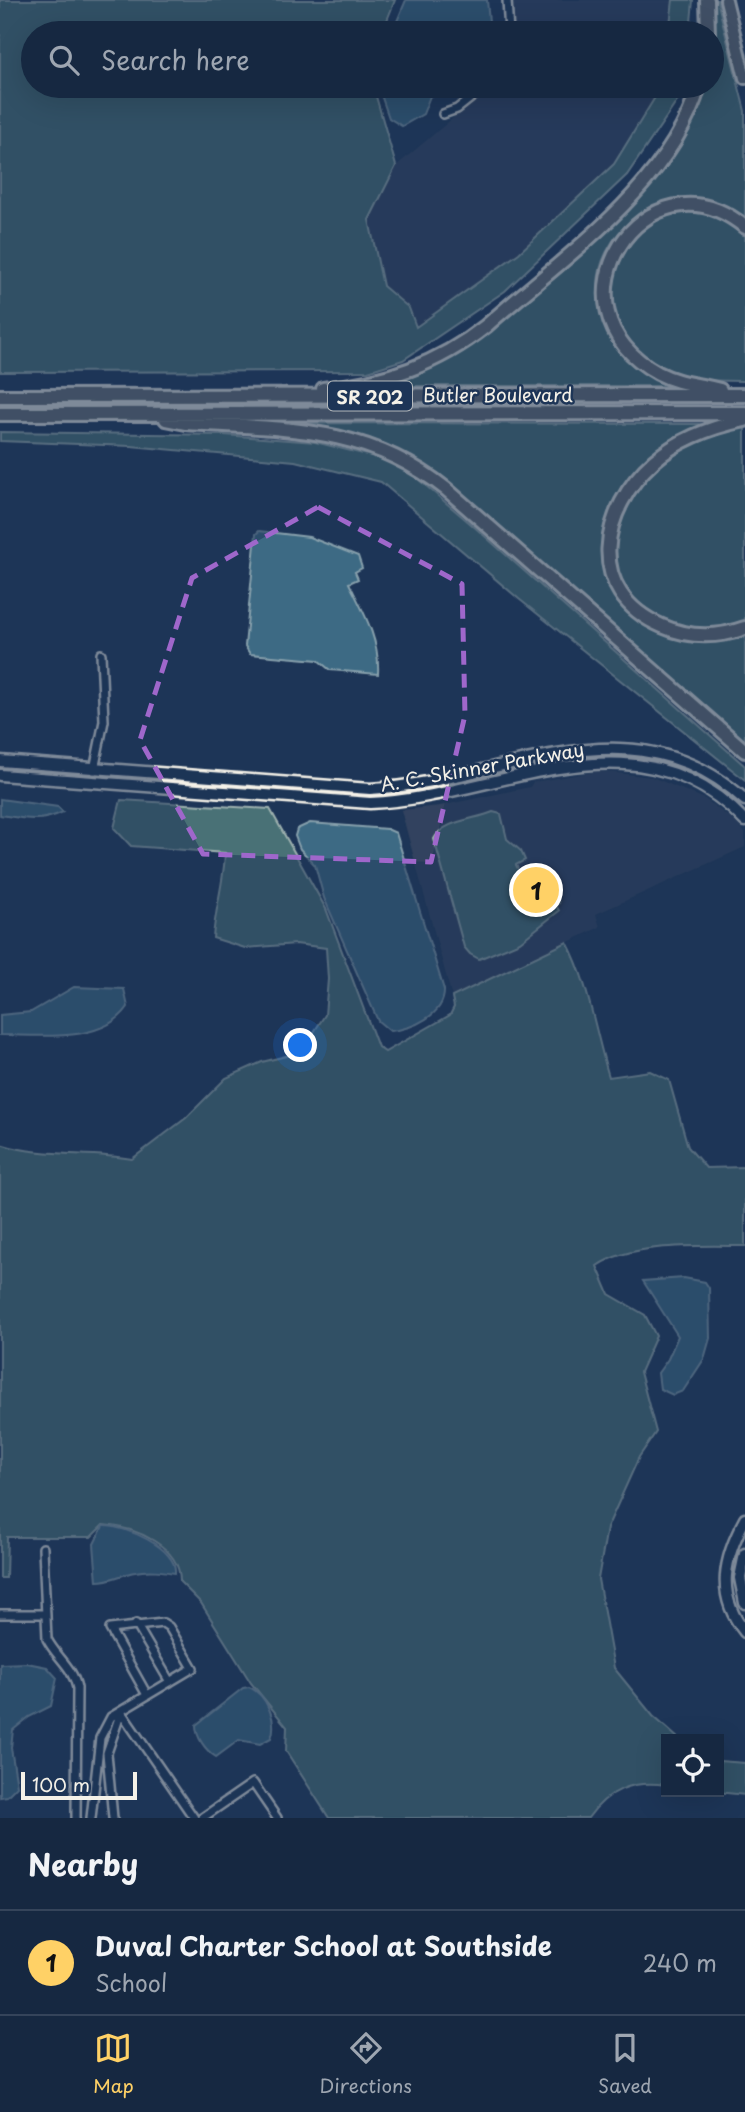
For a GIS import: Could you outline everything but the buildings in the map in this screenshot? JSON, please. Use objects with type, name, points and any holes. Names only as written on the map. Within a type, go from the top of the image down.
[{"type":"highway","points":[[707,0],[708,21]]},
{"type":"highway","points":[[726,0],[745,78]]},
{"type":"highway","points":[[244,396],[379,380],[410,371],[459,346],[643,186],[676,142],[694,98]]},
{"type":"highway","points":[[743,395],[678,382],[650,368],[618,335],[608,312],[605,294],[608,268],[619,244],[636,225],[651,216],[677,208],[704,208],[722,213],[745,227]]},
{"type":"highway","name":"Butler Boulevard","points":[[0,396],[743,395]]},
{"type":"highway","name":"Butler Boulevard","points":[[0,414],[745,413]]},
{"type":"highway","points":[[142,414],[186,423],[325,433],[367,443],[401,458],[446,489],[745,751]]},
{"type":"highway","points":[[745,420],[701,432],[654,461],[621,500],[610,527],[608,552],[613,578],[620,592],[648,619],[671,630],[696,635],[725,634],[745,628]]},
{"type":"main road","name":"A. C. Skinner Parkway","points":[[0,761],[370,789],[414,784],[567,751],[610,748],[639,750],[680,761],[706,773],[745,800]]},
{"type":"main road","name":"A. C. Skinner Parkway","points":[[0,775],[370,803],[412,799],[566,766],[621,762],[659,769],[686,779],[722,800],[745,821]]},
{"type":"main road","points":[[745,1519],[729,1550],[725,1572],[728,1601],[745,1632]]},
{"type":"main road","points":[[745,1554],[740,1578],[745,1603]]},
{"type":"street","points":[[507,0],[508,21]]},
{"type":"street","points":[[443,114],[457,109],[471,98]]},
{"type":"street","points":[[94,770],[104,721],[101,654]]},
{"type":"street","points":[[43,1548],[47,1639],[53,1652],[71,1670],[77,1688],[76,1818]]},
{"type":"street","points":[[0,1614],[44,1614]]},
{"type":"street","points":[[91,1818],[100,1738],[111,1717],[194,1668],[169,1626],[157,1622],[110,1629],[147,1695]]},
{"type":"street","points":[[136,1624],[170,1682]]},
{"type":"street","points":[[113,1818],[107,1753],[121,1712]]},
{"type":"street","points":[[121,1712],[194,1818]]},
{"type":"street","points":[[202,1818],[253,1783],[277,1818]]},
{"type":"street","points":[[93,1790],[109,1790]]},
{"type":"highlighted area","points":[[318,507],[462,584],[465,715],[431,862],[203,854],[140,740],[192,578]]},
{"type":"shaded area","points":[[406,0],[487,0],[489,21],[397,21]]},
{"type":"shaded area","points":[[511,0],[673,0],[671,21],[512,21]]},
{"type":"shaded area","points":[[382,98],[429,98],[423,114],[402,126],[389,118]]},
{"type":"shaded area","points":[[477,98],[655,98],[614,164],[519,253],[415,328],[409,308],[383,286],[369,219],[396,166]]},
{"type":"shaded area","points":[[259,531],[309,537],[358,556],[362,568],[355,572],[358,579],[349,583],[374,638],[378,674],[330,670],[318,660],[250,654],[245,646],[256,534]]},
{"type":"shaded area","points":[[599,771],[652,777],[705,799],[733,820],[745,833],[745,847],[596,914],[600,927],[452,997],[401,810],[440,806],[530,787],[533,782]]},
{"type":"shaded area","points":[[0,799],[58,807],[63,812],[40,819],[0,815]]},
{"type":"shaded area","points":[[310,823],[387,829],[396,833],[444,990],[439,1007],[426,1019],[390,1031],[378,1021],[324,898],[315,865],[300,849],[295,836],[297,829]]},
{"type":"shaded area","points":[[74,987],[124,989],[128,1007],[117,1019],[87,1032],[51,1036],[0,1035],[0,1015],[31,1012]]},
{"type":"shaded area","points":[[684,1278],[705,1282],[709,1288],[710,1338],[704,1359],[683,1391],[673,1395],[660,1389],[658,1373],[668,1359],[678,1336],[643,1281]]},
{"type":"shaded area","points":[[103,1526],[124,1529],[159,1547],[174,1564],[175,1573],[140,1571],[97,1581],[94,1544]]},
{"type":"shaded area","points":[[27,1663],[47,1667],[57,1678],[51,1706],[29,1717],[13,1730],[11,1748],[17,1786],[7,1796],[0,1797],[0,1664]]},
{"type":"shaded area","points":[[249,1687],[261,1696],[269,1709],[273,1724],[271,1738],[260,1744],[239,1740],[216,1757],[202,1743],[196,1725],[243,1688]]},
{"type":"green space","points":[[0,0],[395,0],[387,21],[21,21],[21,98],[376,98],[396,166],[369,220],[383,286],[409,308],[416,327],[519,253],[614,164],[655,98],[679,98],[627,175],[505,291],[403,360],[368,371],[0,372]]},
{"type":"green space","points":[[673,0],[693,0],[691,21],[670,21]]},
{"type":"green space","points":[[709,0],[717,0],[722,21],[710,21]]},
{"type":"green space","points":[[724,28],[745,111],[745,223],[712,206],[639,218],[628,224],[616,237],[606,253],[599,273],[598,293],[610,331],[635,364],[669,386],[382,386],[415,375],[630,203],[695,98],[724,98]]},
{"type":"green space","points":[[686,210],[718,217],[745,234],[745,381],[695,379],[666,371],[636,348],[616,315],[611,277],[616,259],[626,241],[646,224]]},
{"type":"green space","points":[[292,423],[706,424],[678,437],[652,455],[621,490],[611,520],[608,574],[662,630],[745,632],[745,746],[429,472],[292,426]]},
{"type":"green space","points":[[745,428],[745,626],[704,632],[671,627],[630,599],[612,561],[619,511],[652,467],[682,446],[725,430]]},
{"type":"green space","points":[[0,432],[224,435],[315,442],[387,460],[412,474],[471,524],[745,766],[745,780],[519,599],[381,482],[295,461],[131,446],[0,441]]},
{"type":"green space","points":[[121,800],[270,809],[326,909],[378,1047],[385,1052],[450,1015],[454,1007],[452,997],[567,942],[586,991],[609,1077],[650,1071],[669,1080],[688,1147],[706,1168],[745,1167],[745,1246],[648,1249],[612,1258],[597,1266],[609,1294],[645,1315],[656,1336],[640,1372],[656,1432],[639,1457],[607,1528],[598,1579],[614,1668],[653,1716],[673,1734],[661,1734],[661,1785],[642,1784],[622,1789],[604,1800],[588,1818],[329,1818],[286,1751],[287,1727],[251,1683],[201,1603],[180,1582],[173,1558],[165,1549],[142,1534],[103,1525],[91,1537],[7,1537],[6,1578],[0,1578],[0,1144],[50,1153],[132,1159],[186,1118],[226,1078],[262,1062],[290,1055],[310,1038],[325,1015],[328,979],[326,948],[296,944],[245,948],[213,938],[225,853],[131,846],[114,828]]},
{"type":"green space","points":[[493,812],[501,814],[507,839],[521,851],[525,860],[516,865],[526,886],[547,877],[559,903],[556,905],[559,911],[520,942],[479,959],[464,947],[434,839],[452,824]]},
{"type":"green space","points":[[724,1761],[745,1763],[745,1795],[724,1793]]},
{"type":"place","name":"Duval Charter School at Southside","points":[[536,890]]}]
